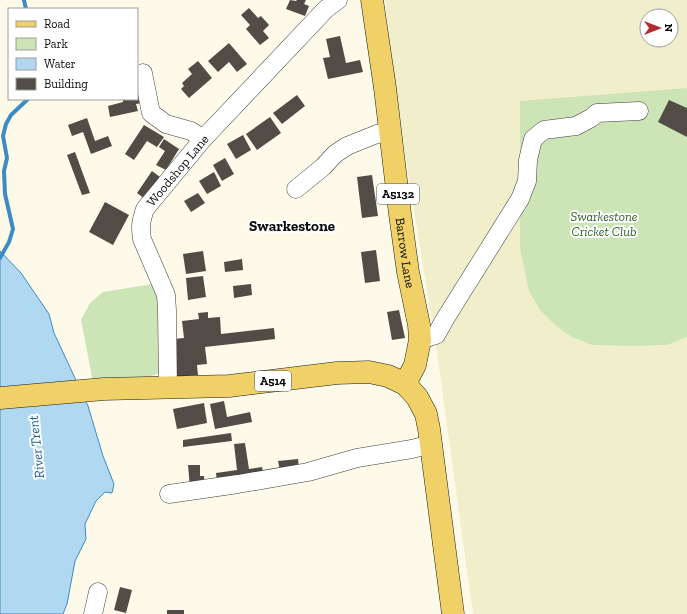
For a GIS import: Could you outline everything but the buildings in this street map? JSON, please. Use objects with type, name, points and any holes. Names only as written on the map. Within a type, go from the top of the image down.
[{"type":"main road","name":"Barrow Lane","points":[[372,0],[386,88],[408,272],[419,325],[420,340],[415,365],[405,384]]},
{"type":"main road","name":"A514","points":[[0,398],[104,389],[230,386],[337,373],[369,372],[388,376],[405,384],[417,397],[426,414],[453,614]]},
{"type":"street","name":"Woodshop Lane","points":[[168,388],[166,295],[142,239],[141,221],[145,209],[203,139],[326,9],[338,0]]},
{"type":"street","points":[[143,73],[151,113],[166,124],[191,131],[203,139]]},
{"type":"street","points":[[420,340],[436,335],[520,199],[527,181],[528,160],[533,139],[544,130],[576,126],[597,113],[640,112]]},
{"type":"street","points":[[296,189],[323,167],[335,154],[347,146],[377,134],[391,132]]},
{"type":"street","points":[[169,494],[308,472],[357,458],[412,449],[431,444]]},
{"type":"street","points":[[93,614],[98,592]]},
{"type":"green space","points":[[385,0],[687,0],[687,614],[473,614],[436,346],[401,130]]},
{"type":"green space","name":"Swarkestone Cricket Club","points":[[687,88],[687,337],[667,345],[632,346],[592,345],[572,337],[556,326],[540,310],[529,291],[520,248],[520,101]]},
{"type":"green space","points":[[152,284],[159,295],[159,373],[147,378],[93,382],[81,320],[90,303],[103,292]]},
{"type":"water","name":"River Trent","points":[[0,251],[21,273],[49,314],[54,333],[88,406],[103,456],[114,484],[112,493],[105,492],[96,501],[85,524],[86,539],[75,561],[67,604],[63,614],[0,614]]},
{"type":"waterway","points":[[24,0],[26,8]]},
{"type":"waterway","points":[[0,258],[9,242],[13,229],[5,194],[4,171],[7,158],[3,136],[6,124],[11,115],[27,100]]},
{"type":"district","name":"Swarkestone","points":[[292,226]]}]
